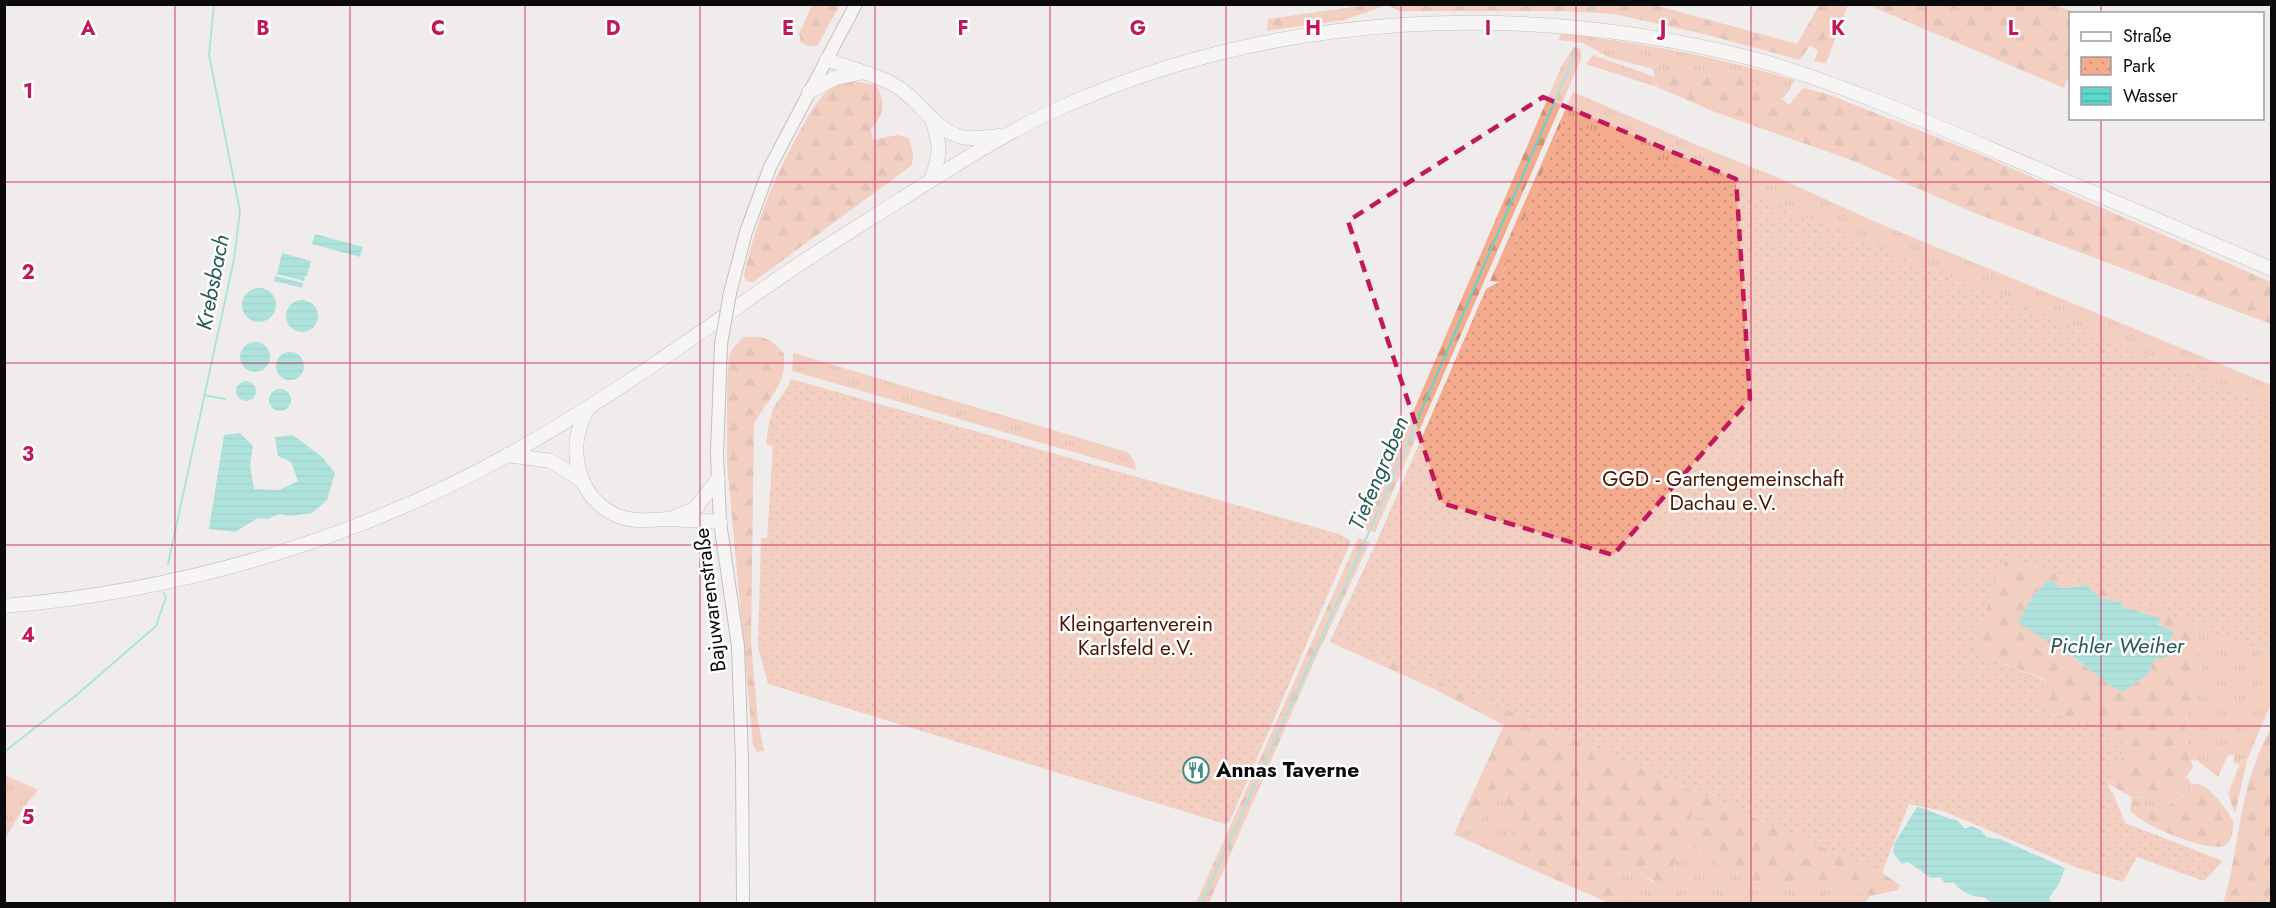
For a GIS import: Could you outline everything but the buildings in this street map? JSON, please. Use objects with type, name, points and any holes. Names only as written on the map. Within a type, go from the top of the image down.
[{"type":"highway","points":[[4,606],[70,600],[152,585],[255,560],[352,527],[405,505],[507,455],[588,408],[647,370],[784,274],[931,180],[1060,107],[1122,82],[1208,55],[1322,30],[1422,20],[1521,21],[1589,26],[1684,42],[1758,60],[1923,121],[2271,269]]},
{"type":"highway","points":[[827,59],[895,85],[915,99],[932,118],[947,130],[960,136],[974,138],[1007,135]]},
{"type":"highway","points":[[809,92],[835,78],[862,73]]},
{"type":"highway","points":[[931,180],[937,165],[940,147],[932,118]]},
{"type":"highway","points":[[588,408],[577,436],[577,462],[581,480],[588,494],[610,513],[637,520],[720,522]]},
{"type":"highway","points":[[507,455],[551,461],[581,480]]},
{"type":"highway","points":[[670,519],[695,509],[718,479]]},
{"type":"main road","name":"Bajuwarenstraße","points":[[743,903],[738,646],[720,522],[717,454],[722,344],[730,293],[746,232],[770,167],[856,4]]},
{"type":"highlighted area","points":[[1543,97],[1736,179],[1750,399],[1613,555],[1442,503],[1348,221]]},
{"type":"green space","points":[[1651,4],[1797,44],[1819,5],[1848,5],[1826,63],[1814,61],[1818,51],[1810,45],[1800,60],[1704,34],[1614,14],[1562,11],[1400,11],[1387,5],[1344,20],[1267,31],[1268,19],[1366,5]]},
{"type":"green space","points":[[812,5],[840,5],[817,46],[808,46],[801,42],[799,34]]},
{"type":"green space","points":[[1868,5],[2055,5],[2075,12],[2069,12],[2069,76],[2064,88]]},
{"type":"green space","points":[[1561,33],[1678,51],[1794,80],[1790,89],[1758,87],[1735,70],[1703,77],[1653,69],[1608,57],[1583,43],[1559,40]]},
{"type":"green space","points":[[1574,47],[1581,49],[1581,59],[1375,532],[1360,529],[1382,484],[1562,65]]},
{"type":"green space","points":[[1593,55],[1655,77],[1657,87],[1586,64]]},
{"type":"green space","points":[[1653,69],[1703,77],[1735,70],[1758,87],[1790,89],[1782,99],[1789,105],[1803,88],[1827,94],[1979,154],[2271,282],[2271,324],[1975,213],[1851,160],[1715,112],[1657,87]]},
{"type":"green space","points":[[853,81],[876,85],[881,97],[881,113],[871,129],[873,140],[897,135],[909,138],[913,153],[912,165],[753,282],[746,281],[744,275],[762,214],[777,176],[796,138],[812,110],[830,88]]},
{"type":"green space","points":[[1573,92],[1772,175],[1878,223],[2271,385],[2271,406],[1561,119]]},
{"type":"green space","points":[[1561,119],[1564,119],[1499,282],[1490,281]]},
{"type":"green space","name":"GGD - Gartengemeinschaft Dachau e.V.","points":[[1564,119],[2271,406],[2271,654],[2007,556],[1970,650],[2046,681],[2037,703],[2128,743],[2108,788],[2113,793],[2125,823],[2223,861],[2204,881],[2137,857],[2123,882],[2075,867],[1943,811],[1909,804],[1882,873],[1515,713],[1332,637],[1377,541],[1486,289],[1499,282]]},
{"type":"green space","points":[[743,337],[766,339],[775,344],[784,354],[781,380],[754,424],[751,643],[758,721],[764,751],[757,752],[753,745],[727,463],[729,356]]},
{"type":"green space","points":[[793,353],[1127,452],[1134,460],[1136,470],[792,371]]},
{"type":"green space","name":"Kleingartenverein Karlsfeld e.V.","points":[[791,379],[1339,534],[1351,541],[1229,823],[1225,824],[768,684],[758,647],[761,538],[767,538],[773,446],[766,444],[773,410]]},
{"type":"green space","points":[[1358,538],[1370,542],[1317,655],[1209,903],[1196,903]]},
{"type":"green space","points":[[2007,556],[2196,625],[2201,671],[2191,695],[2185,724],[2187,750],[2193,767],[2181,782],[2167,791],[2133,798],[2148,811],[2174,802],[2183,796],[2192,785],[2203,786],[2227,810],[2233,821],[2229,842],[2215,847],[2203,845],[2174,836],[2136,816],[2130,810],[2132,797],[2109,784],[2128,743],[2037,703],[2046,680],[1970,650]],"holes":[[[2047,581],[2054,582],[2061,588],[2085,585],[2100,598],[2121,602],[2123,607],[2147,614],[2167,629],[2170,639],[2168,656],[2155,658],[2149,673],[2124,691],[2097,675],[2019,623],[2033,596]]]},
{"type":"green space","points":[[2196,625],[2271,654],[2271,704],[2247,760],[2242,759],[2229,797],[2228,794],[2239,765],[2233,762],[2235,756],[2228,755],[2218,777],[2198,761],[2191,760],[2187,750],[2185,724],[2191,695],[2201,671]]},
{"type":"green space","points":[[1332,637],[1515,713],[1882,873],[1900,885],[1898,890],[1870,896],[1853,892],[1829,881],[1804,878],[1789,884],[1751,881],[1731,873],[1698,850],[1701,834],[1708,823],[1703,817],[1693,816],[1685,823],[1685,845],[1674,865],[1675,883],[1667,887],[1639,874],[1620,870],[1615,876],[1615,890],[1642,903],[1609,903],[1520,864],[1510,828],[1505,790],[1497,786],[1477,824],[1454,834],[1504,725],[1432,688],[1330,642]]},
{"type":"green space","points":[[2271,727],[2271,903],[2223,903],[2245,796],[2259,752]]},
{"type":"green space","points":[[2243,758],[2247,760],[2235,814],[2229,797]]},
{"type":"green space","points":[[5,775],[38,790],[24,807],[5,839]]},
{"type":"green space","points":[[2187,777],[2192,785],[2178,799],[2167,805],[2147,811],[2132,798],[2162,793]]},
{"type":"green space","points":[[1497,786],[1505,790],[1510,828],[1520,864],[1454,834],[1477,824]]},
{"type":"green space","points":[[1693,816],[1704,817],[1708,823],[1701,834],[1698,850],[1731,873],[1751,881],[1789,884],[1804,878],[1829,881],[1853,892],[1870,896],[1864,904],[1642,903],[1615,891],[1615,876],[1620,870],[1639,874],[1653,882],[1675,872],[1674,865],[1685,845],[1685,823]]},
{"type":"water","points":[[315,234],[363,247],[360,257],[312,244]]},
{"type":"water","points":[[282,253],[311,261],[304,281],[277,274]]},
{"type":"water","points":[[275,276],[303,283],[302,288],[274,281]]},
{"type":"water","points":[[259,288],[271,293],[276,305],[271,317],[259,322],[247,317],[242,305],[247,293]]},
{"type":"water","points":[[302,300],[314,304],[318,316],[314,328],[302,332],[290,328],[286,316],[290,304]]},
{"type":"water","points":[[255,342],[261,343],[269,351],[269,363],[261,371],[255,372],[249,371],[241,363],[240,357],[241,351],[249,343]]},
{"type":"water","points":[[290,352],[300,356],[304,366],[300,376],[290,380],[280,376],[276,366],[280,356]]},
{"type":"water","points":[[242,381],[250,381],[256,387],[256,395],[250,401],[242,401],[236,395],[236,387]]},
{"type":"water","points":[[280,389],[288,392],[291,400],[288,408],[280,411],[272,408],[269,400],[272,392]]},
{"type":"water","points":[[240,433],[253,446],[250,466],[254,489],[279,490],[298,481],[291,462],[278,456],[275,437],[293,435],[322,457],[335,473],[327,500],[312,513],[291,516],[279,514],[268,519],[258,518],[235,532],[209,529],[224,435]]},
{"type":"water","name":"Pichler Weiher","points":[[2047,581],[2054,582],[2061,588],[2086,585],[2100,598],[2121,602],[2123,607],[2160,618],[2158,625],[2174,631],[2170,639],[2168,656],[2155,658],[2149,673],[2123,692],[2111,686],[2077,660],[2018,623],[2033,596]]},
{"type":"water","points":[[1917,807],[1957,820],[1965,829],[1971,826],[1981,830],[1986,837],[2000,839],[2065,868],[2059,884],[2049,898],[2052,903],[1991,903],[1984,897],[1967,893],[1953,882],[1945,883],[1940,877],[1931,878],[1908,862],[1902,864],[1893,853],[1894,844]]},
{"type":"waterway","name":"Krebsbach","points":[[168,564],[234,259],[240,211],[209,55],[214,4]]},
{"type":"waterway","name":"Tiefengraben","points":[[1591,10],[1593,4]]},
{"type":"waterway","name":"Tiefengraben","points":[[1201,904],[1369,532],[1576,52]]},
{"type":"waterway","points":[[204,395],[225,399]]},
{"type":"waterway","name":"Krebsbach","points":[[4,752],[73,698],[156,626],[166,597],[164,593]]},
{"type":"place","name":"Annas Taverne","points":[[1196,770]]}]
